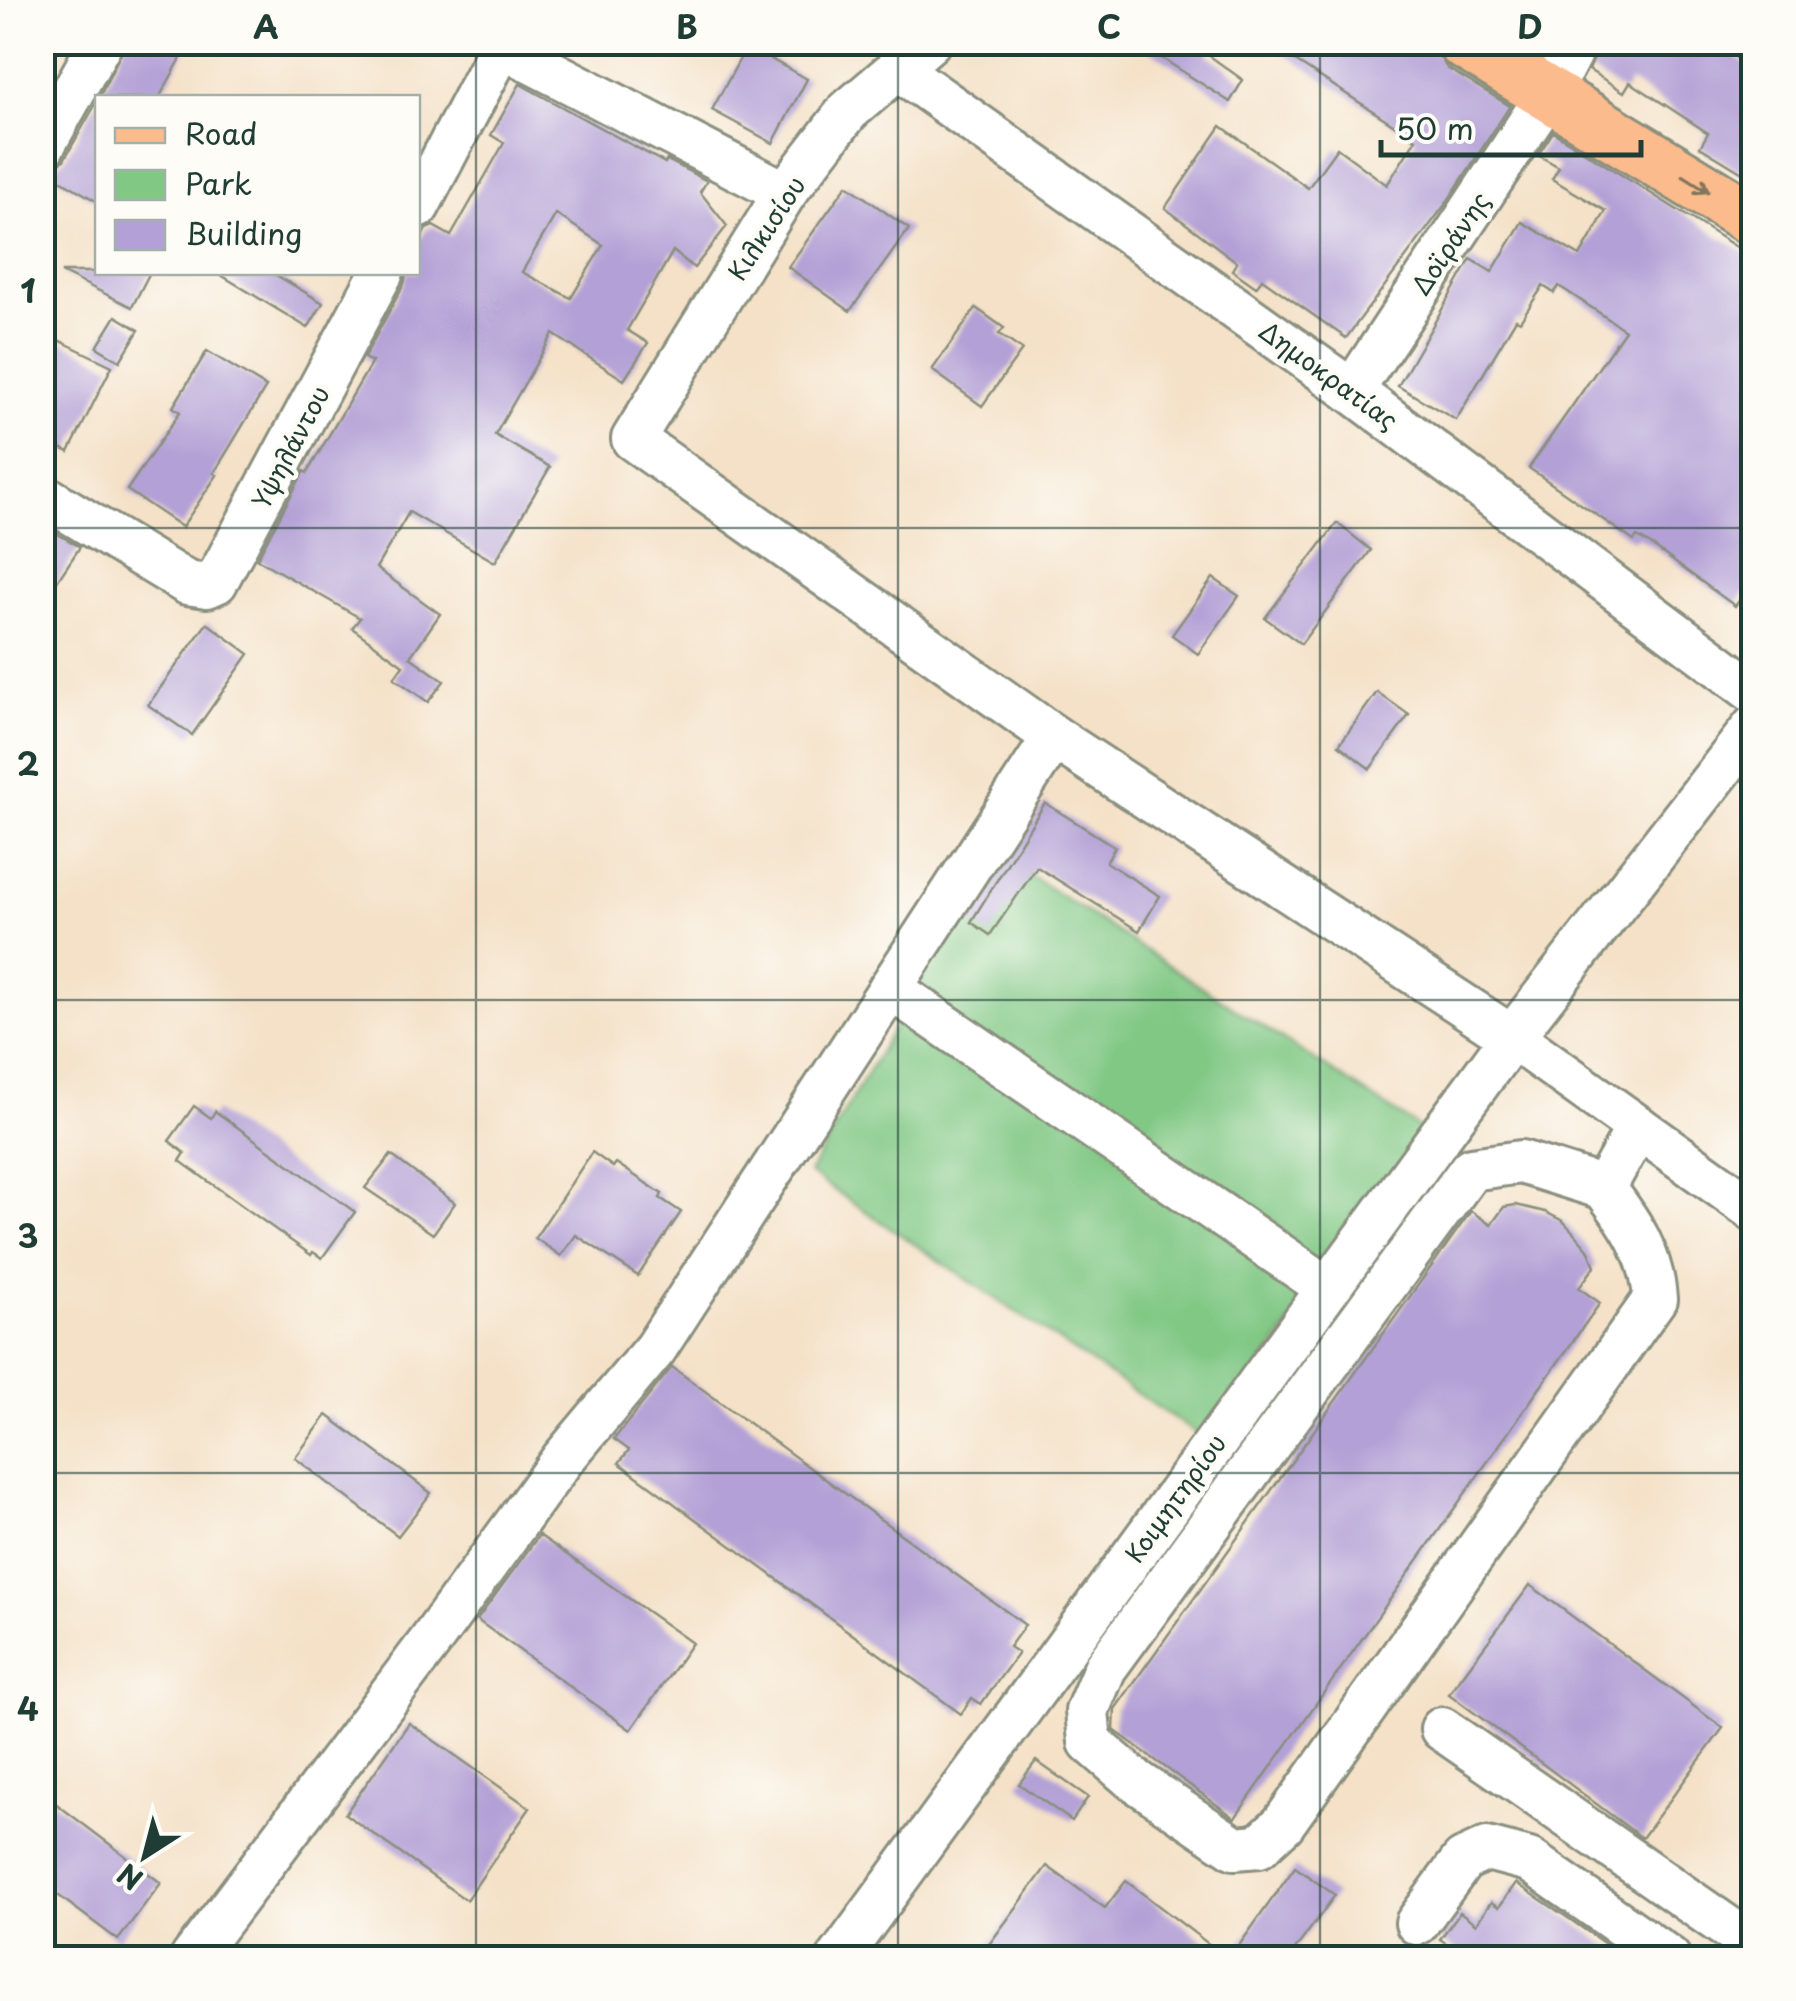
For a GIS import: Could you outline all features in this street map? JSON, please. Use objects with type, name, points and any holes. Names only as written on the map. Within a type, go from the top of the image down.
[{"type":"main road","points":[[1463,42],[1754,220]]},
{"type":"street","points":[[42,148],[101,42]]},
{"type":"street","name":"Δοϊράνης","points":[[1352,390],[1549,94],[1576,42]]},
{"type":"street","points":[[420,202],[499,44],[785,194]]},
{"type":"street","name":"Κιλκισίου","points":[[913,55],[848,111],[785,194],[634,439],[1054,737]]},
{"type":"street","name":"Δημοκρατίας","points":[[913,55],[1754,692]]},
{"type":"street","name":"Υψηλάντου","points":[[42,495],[176,577],[196,587],[207,586],[224,574],[380,275]]},
{"type":"street","name":"Κοιμητηρίου","points":[[839,1958],[1512,1037],[1754,727]]},
{"type":"street","points":[[192,1958],[562,1460],[649,1356],[1054,737],[1512,1037],[1754,1210]]},
{"type":"street","points":[[890,988],[1328,1288]]},
{"type":"street","points":[[1604,1188],[1638,1128]]},
{"type":"street","points":[[1521,1162],[1604,1188],[1635,1229],[1653,1270],[1656,1299],[1282,1824],[1259,1846],[1235,1848],[1133,1780],[1090,1742],[1087,1711],[1105,1668],[1471,1169],[1521,1162]]},
{"type":"street","points":[[1442,1729],[1754,1946]]},
{"type":"street","points":[[1418,1923],[1463,1860],[1487,1849],[1529,1860],[1669,1958]]},
{"type":"green space","points":[[995,853],[1424,1131],[1209,1442],[809,1173]]},
{"type":"building","points":[[126,42],[190,42],[161,95],[100,95]]},
{"type":"building","points":[[1137,42],[1215,42],[1207,54],[1243,80],[1230,102]]},
{"type":"building","points":[[1266,42],[1424,42],[1435,49],[1447,68],[1510,106],[1447,202],[1346,338],[1262,279],[1256,287],[1232,270],[1237,262],[1165,208],[1221,126],[1308,188],[1337,148],[1387,185],[1416,139]]},
{"type":"building","points":[[1601,42],[1711,42],[1754,69],[1754,180],[1700,147],[1708,133],[1630,82],[1624,92],[1589,70]]},
{"type":"building","points":[[747,46],[807,79],[773,143],[712,110]]},
{"type":"building","points":[[520,84],[665,163],[667,160],[707,181],[700,192],[727,226],[694,268],[673,251],[627,330],[648,343],[624,380],[553,334],[495,435],[550,467],[495,562],[409,512],[376,568],[440,614],[410,657],[444,681],[428,702],[394,678],[403,665],[352,628],[360,618],[257,559],[304,471],[307,473],[372,362],[364,358],[406,275],[420,275],[420,241],[426,229],[433,226],[451,236],[504,143],[491,135]],"holes":[[[556,214],[603,245],[571,298],[522,272]]]},
{"type":"building","points":[[95,105],[95,200],[47,172],[64,160]]},
{"type":"building","points":[[1553,132],[1754,258],[1754,581],[1735,606],[1654,547],[1637,537],[1634,541],[1529,468],[1625,330],[1559,286],[1554,293],[1543,286],[1520,321],[1516,319],[1456,420],[1398,386],[1471,259],[1492,272],[1522,222],[1580,256],[1606,211],[1552,179],[1559,167],[1538,155]]},
{"type":"building","points":[[847,185],[909,229],[850,311],[788,267]]},
{"type":"building","points":[[61,272],[148,275],[132,307]]},
{"type":"building","points":[[221,275],[276,275],[323,303],[308,328]]},
{"type":"building","points":[[976,308],[1004,328],[999,334],[1022,350],[982,406],[932,370]]},
{"type":"building","points":[[116,316],[139,330],[120,361],[97,347]]},
{"type":"building","points":[[42,332],[112,366],[69,452],[42,439]]},
{"type":"building","points":[[207,351],[266,387],[214,473],[217,475],[182,527],[127,490],[180,412],[173,407]]},
{"type":"building","points":[[1337,523],[1371,550],[1301,644],[1265,618]]},
{"type":"building","points":[[42,525],[80,547],[42,604]]},
{"type":"building","points":[[1213,578],[1239,596],[1198,654],[1172,635]]},
{"type":"building","points":[[207,623],[249,654],[192,735],[148,705]]},
{"type":"building","points":[[1377,692],[1409,715],[1370,769],[1339,745]]},
{"type":"building","points":[[1045,803],[1115,847],[1106,862],[1160,896],[1139,931],[1037,867],[990,935],[971,922]]},
{"type":"building","points":[[194,1106],[211,1118],[215,1111],[355,1212],[322,1258],[313,1252],[311,1255],[180,1161],[185,1153],[169,1141]]},
{"type":"building","points":[[592,1152],[662,1194],[660,1198],[681,1212],[638,1276],[576,1235],[561,1256],[535,1238]]},
{"type":"building","points":[[391,1155],[455,1203],[433,1234],[365,1188]]},
{"type":"building","points":[[1516,1205],[1563,1221],[1577,1236],[1595,1266],[1579,1288],[1600,1303],[1235,1818],[1114,1730],[1115,1709],[1471,1211],[1491,1225],[1504,1207]]},
{"type":"building","points":[[672,1367],[1025,1625],[1009,1647],[1018,1653],[981,1704],[972,1698],[961,1714],[619,1463],[629,1450],[614,1439]]},
{"type":"building","points":[[327,1415],[431,1493],[398,1536],[295,1458]]},
{"type":"building","points":[[539,1535],[692,1643],[631,1730],[477,1620]]},
{"type":"building","points":[[1530,1585],[1723,1728],[1642,1838],[1449,1694]]},
{"type":"building","points":[[409,1723],[530,1808],[466,1900],[345,1814]]},
{"type":"building","points":[[1036,1761],[1088,1797],[1072,1821],[1019,1784]]},
{"type":"building","points":[[42,1793],[161,1883],[118,1940],[42,1883]]},
{"type":"building","points":[[1047,1866],[1105,1908],[1126,1881],[1227,1958],[979,1958]]},
{"type":"building","points":[[1295,1867],[1335,1895],[1289,1958],[1230,1958]]},
{"type":"building","points":[[1516,1883],[1625,1958],[1467,1958],[1440,1939],[1460,1912],[1476,1924],[1491,1902],[1499,1907]]}]
